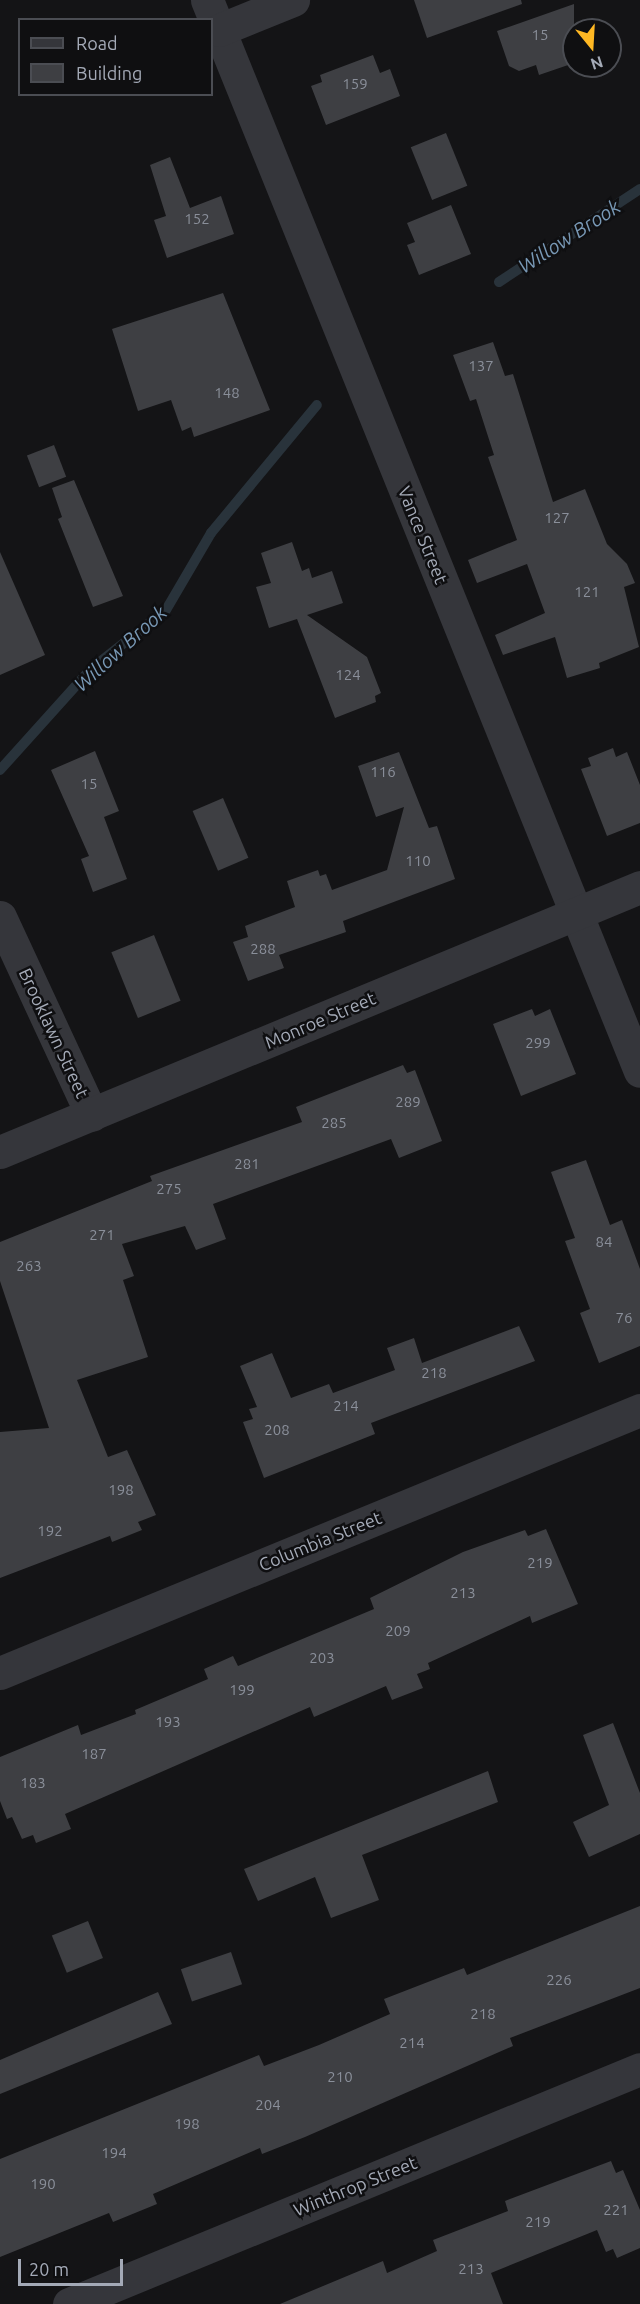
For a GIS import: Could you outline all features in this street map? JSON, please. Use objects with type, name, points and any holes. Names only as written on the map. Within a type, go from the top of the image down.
[{"type":"street","name":"Vance Street","points":[[207,0],[640,1071]]},
{"type":"street","points":[[219,30],[293,0]]},
{"type":"street","name":"Monroe Street","points":[[0,1152],[640,887]]},
{"type":"street","name":"Brooklawn Street","points":[[0,917],[92,1115]]},
{"type":"street","name":"Columbia Street","points":[[0,1673],[640,1410]]},
{"type":"street","name":"Winthrop Street","points":[[69,2304],[640,2069]]},
{"type":"building","points":[[414,0],[521,0],[522,4],[427,38]]},
{"type":"building","points":[[574,4],[574,18],[562,18],[562,67],[539,75],[536,65],[519,71],[509,66],[497,31]]},
{"type":"building","points":[[373,55],[380,73],[390,69],[400,96],[326,125],[311,86],[322,82],[320,75]]},
{"type":"building","points":[[446,133],[467,186],[432,200],[411,147]]},
{"type":"building","points":[[170,157],[190,208],[221,196],[234,234],[167,258],[154,220],[166,216],[150,165]]},
{"type":"building","points":[[451,205],[471,254],[419,275],[407,245],[415,242],[407,223]]},
{"type":"building","points":[[223,293],[270,410],[194,437],[191,427],[182,431],[171,400],[138,411],[112,329]]},
{"type":"building","points":[[493,342],[505,376],[513,374],[553,502],[585,489],[607,544],[627,564],[635,583],[624,587],[639,647],[599,663],[600,668],[567,678],[555,637],[503,655],[495,635],[545,613],[527,564],[477,583],[468,560],[517,540],[488,457],[494,455],[476,399],[470,401],[453,355]]},
{"type":"building","points":[[54,445],[66,477],[39,487],[27,455]]},
{"type":"building","points":[[74,480],[123,596],[93,607],[58,519],[62,517],[52,488]]},
{"type":"building","points":[[292,542],[302,571],[309,568],[312,578],[332,571],[343,603],[307,615],[367,657],[381,693],[375,696],[376,702],[335,718],[297,619],[269,628],[256,587],[271,583],[261,553]]},
{"type":"building","points":[[0,552],[45,655],[0,675]]},
{"type":"building","points":[[613,748],[616,757],[627,752],[640,785],[640,823],[607,836],[581,769],[591,766],[588,758]]},
{"type":"building","points":[[95,751],[119,811],[104,817],[127,879],[93,892],[81,859],[89,856],[51,770]]},
{"type":"building","points":[[399,752],[429,828],[437,826],[455,879],[343,921],[346,932],[279,955],[284,968],[248,981],[233,942],[248,937],[245,926],[295,907],[287,881],[318,870],[320,876],[326,874],[332,890],[387,870],[404,807],[376,817],[358,766]]},
{"type":"building","points":[[223,798],[248,858],[218,871],[193,811]]},
{"type":"building","points":[[154,935],[181,1001],[138,1018],[111,952]]},
{"type":"building","points":[[532,1009],[535,1016],[550,1009],[576,1074],[521,1096],[493,1024]]},
{"type":"building","points":[[403,1065],[407,1073],[415,1070],[442,1141],[399,1158],[391,1139],[213,1204],[226,1239],[196,1250],[185,1226],[122,1244],[134,1276],[123,1280],[148,1357],[77,1380],[108,1457],[127,1450],[156,1515],[138,1522],[142,1530],[112,1542],[110,1536],[0,1578],[0,1432],[49,1428],[0,1281],[0,1242],[152,1181],[150,1176],[302,1122],[296,1107]]},
{"type":"building","points":[[586,1160],[610,1225],[622,1220],[640,1269],[640,1346],[599,1363],[580,1313],[590,1309],[565,1241],[575,1238],[551,1172]]},
{"type":"building","points":[[519,1326],[535,1361],[371,1423],[375,1434],[264,1478],[243,1422],[253,1419],[249,1409],[257,1407],[240,1366],[272,1353],[291,1398],[329,1384],[333,1393],[395,1370],[387,1348],[414,1338],[422,1363]]},
{"type":"building","points":[[546,1529],[578,1604],[532,1623],[530,1616],[428,1663],[430,1669],[417,1674],[423,1688],[392,1700],[386,1686],[314,1717],[310,1707],[65,1814],[71,1829],[36,1843],[33,1835],[22,1839],[12,1817],[7,1819],[0,1801],[0,1757],[78,1725],[81,1735],[136,1714],[135,1710],[208,1679],[204,1669],[233,1656],[238,1666],[374,1609],[370,1598],[463,1552],[525,1530],[528,1536]]},
{"type":"building","points":[[613,1723],[640,1793],[640,1834],[589,1857],[573,1822],[609,1805],[583,1735]]},
{"type":"building","points":[[488,1771],[498,1802],[362,1855],[379,1900],[331,1918],[315,1877],[258,1901],[244,1869]]},
{"type":"building","points":[[640,1906],[640,1988],[510,2038],[513,2046],[305,2137],[262,2154],[260,2148],[153,2194],[157,2204],[113,2222],[109,2213],[0,2257],[0,2159],[259,2055],[264,2066],[319,2045],[390,2014],[384,1999],[464,1968],[467,1975]]},
{"type":"building","points":[[88,1921],[103,1958],[67,1973],[52,1936]]},
{"type":"building","points":[[231,1952],[242,1984],[192,2001],[181,1969]]},
{"type":"building","points":[[158,1992],[172,2024],[0,2094],[0,2060]]},
{"type":"building","points":[[611,2161],[616,2173],[623,2170],[640,2210],[640,2248],[617,2258],[613,2249],[606,2252],[597,2230],[491,2273],[503,2304],[280,2304],[383,2261],[387,2273],[437,2251],[433,2240],[508,2211],[505,2201]]},
{"type":"waterway","name":"Willow Brook","points":[[499,282],[640,189]]},
{"type":"waterway","name":"Willow Brook","points":[[0,770],[91,669],[166,610],[211,533],[317,405]]}]
